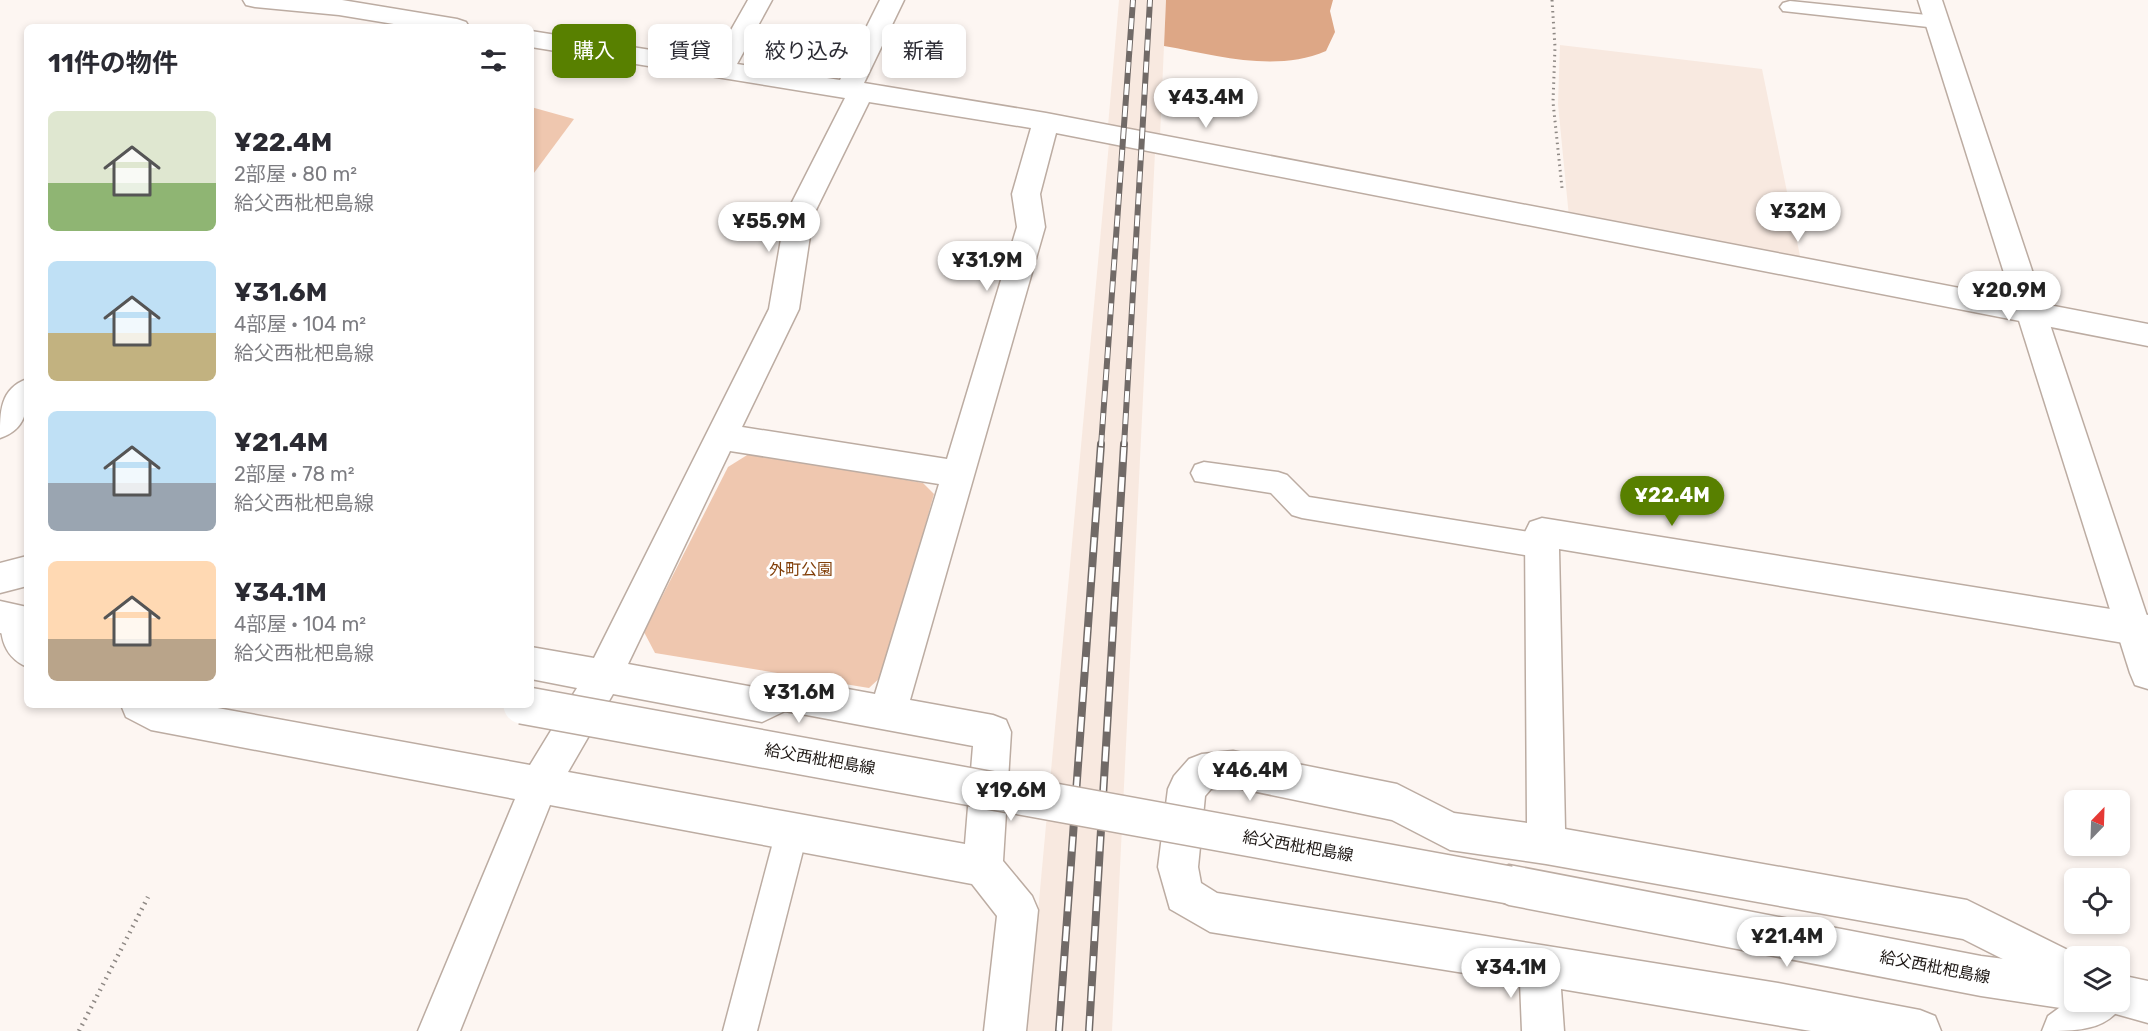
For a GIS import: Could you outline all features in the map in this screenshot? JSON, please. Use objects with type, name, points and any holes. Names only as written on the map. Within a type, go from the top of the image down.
[{"type":"street","points":[[255,0],[342,4],[443,24]]},
{"type":"street","points":[[732,51],[760,0]]},
{"type":"street","points":[[439,1031],[540,784],[604,676],[784,309],[799,216],[892,0]]},
{"type":"street","points":[[325,24],[342,4]]},
{"type":"street","points":[[1934,11],[2031,313],[2141,630],[2148,673]]},
{"type":"street","points":[[534,40],[648,59]]},
{"type":"street","points":[[732,73],[855,90],[1046,122],[2148,335]]},
{"type":"street","points":[[888,712],[1031,227],[1026,195],[1046,122]]},
{"type":"street","points":[[0,424],[24,395]]},
{"type":"street","points":[[721,437],[958,474]]},
{"type":"street","points":[[1546,845],[1542,532],[2141,630]]},
{"type":"street","points":[[0,578],[24,573]]},
{"type":"street","points":[[9,619],[24,646]]},
{"type":"street","points":[[534,664],[762,705],[782,693],[993,732],[982,867]]},
{"type":"street","name":"給父西枇杷島線","points":[[534,707],[1509,885],[1970,974],[2064,988]]},
{"type":"street","points":[[144,708],[151,713],[982,867],[1018,910],[1005,1031]]},
{"type":"street","points":[[1920,1031],[1817,1021],[1539,965],[1210,912],[1184,895],[1179,867],[1187,789],[1202,772],[1233,769],[1397,803],[1450,831],[1546,845],[1967,920],[2064,970]]},
{"type":"street","points":[[1539,965],[1542,1031]]},
{"type":"street","points":[[2130,998],[2148,1002]]},
{"type":"street","points":[[2063,1031],[2089,1012]]},
{"type":"lane","points":[[1790,7],[1934,11]]},
{"type":"lane","points":[[1204,473],[1278,483],[1302,507],[1542,546]]},
{"type":"lane","points":[[740,1031],[792,831]]},
{"type":"path","points":[[1552,0],[1555,47],[1553,102],[1566,221]]},
{"type":"path","points":[[79,1031],[148,897]]},
{"type":"shaded area","points":[[1119,0],[1166,0],[1160,136],[1108,126]]},
{"type":"shaded area","points":[[1166,0],[1333,0],[1330,11],[1335,32],[1326,51],[1286,61],[1245,60],[1204,54],[1164,46]]},
{"type":"shaded area","points":[[1560,45],[1762,69],[1800,256],[1791,263],[1569,217],[1558,104]]},
{"type":"shaded area","points":[[1109,143],[1155,152],[1112,1031],[1027,1031]]},
{"type":"green space","points":[[534,108],[574,119],[534,173]]},
{"type":"green space","name":"外町公園","points":[[752,452],[923,483],[934,494],[884,674],[869,688],[655,653],[644,632],[728,467]]},
{"type":"railway","points":[[1101,446],[1133,0]]},
{"type":"railway","points":[[1124,446],[1150,0]]},
{"type":"railway","points":[[1059,1031],[1101,444]]},
{"type":"railway","points":[[1089,1031],[1124,444]]}]
